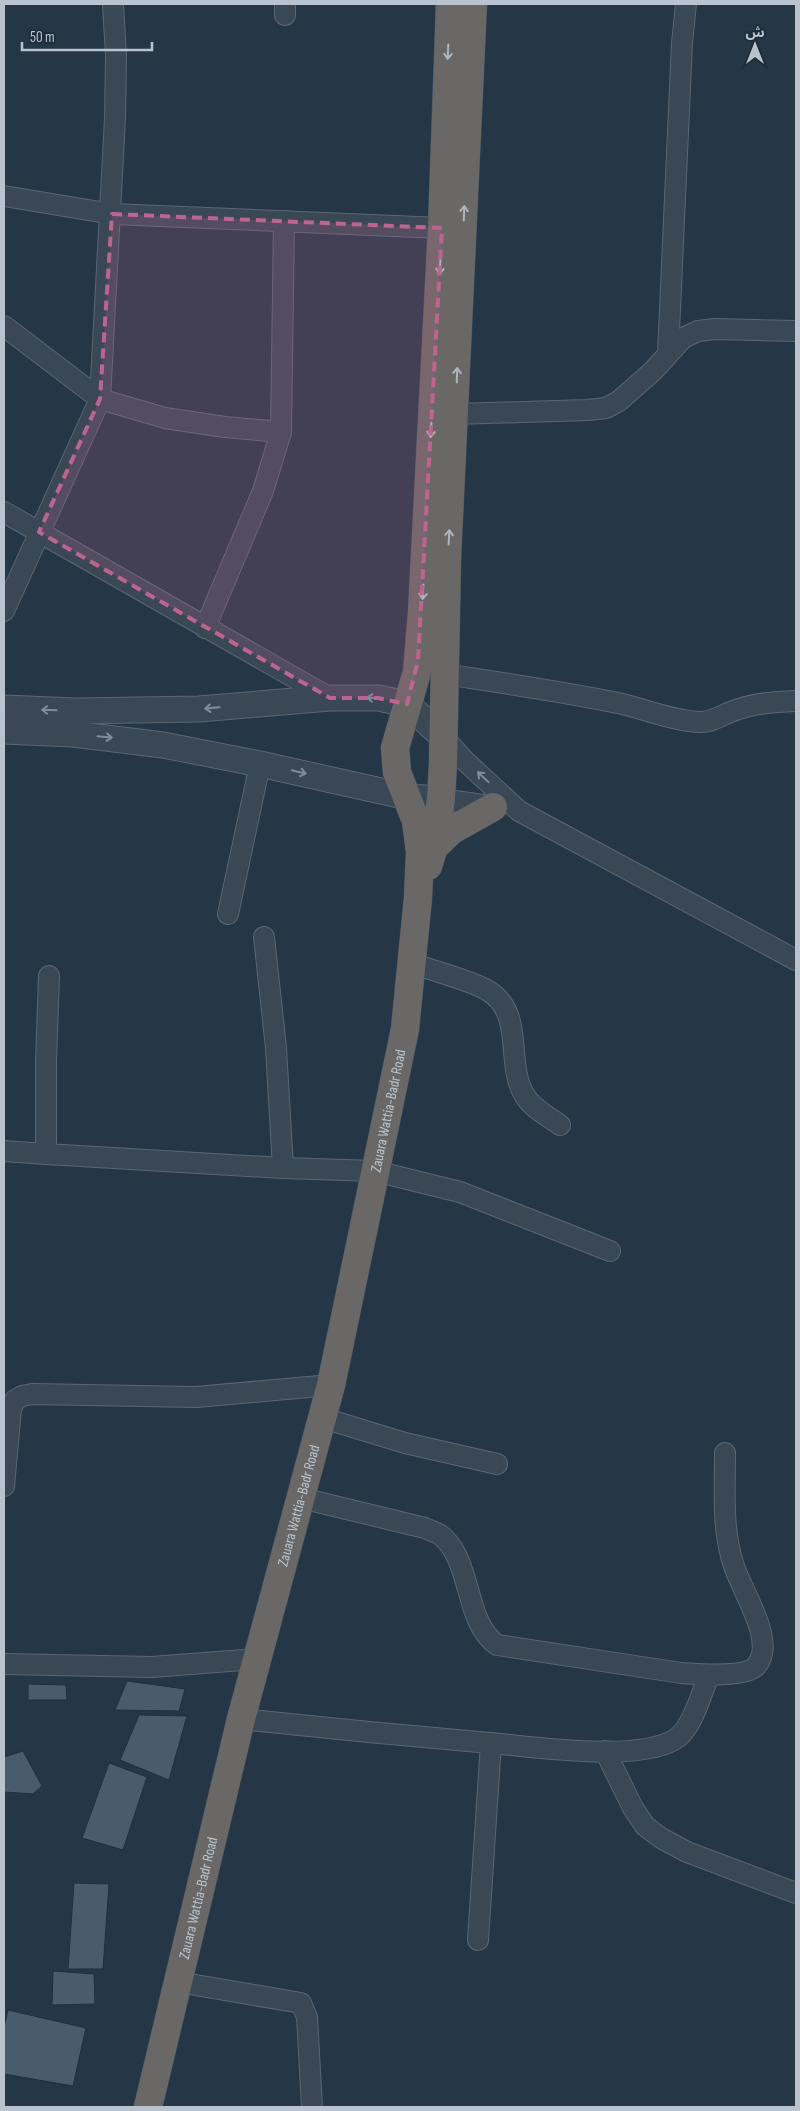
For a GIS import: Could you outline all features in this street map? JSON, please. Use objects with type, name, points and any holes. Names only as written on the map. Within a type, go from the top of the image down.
[{"type":"highway","points":[[418,898],[418,838],[416,821],[398,772],[396,748],[417,672],[422,614],[442,228],[450,4]]},
{"type":"highway","points":[[418,898],[434,848],[441,799],[448,559],[473,4]]},
{"type":"highway","points":[[434,848],[452,830],[506,809]]},
{"type":"highway","name":"Zauara Wattia-Badr Road","points":[[148,2107],[241,1719],[331,1386],[405,1029],[418,898]]},
{"type":"street","points":[[4,612],[38,532],[100,399],[112,214],[116,65],[113,4]]},
{"type":"street","points":[[668,353],[682,43],[686,4]]},
{"type":"street","points":[[4,196],[112,214],[442,228]]},
{"type":"street","points":[[205,628],[263,491],[281,432],[284,221]]},
{"type":"street","points":[[4,326],[100,399],[166,418],[225,427],[281,432]]},
{"type":"street","points":[[456,414],[606,408],[619,402],[634,390],[683,338],[698,331],[715,329],[796,331]]},
{"type":"street","points":[[4,512],[330,698]]},
{"type":"street","points":[[444,674],[550,689],[692,721],[711,721],[736,710],[752,706],[775,702],[796,702]]},
{"type":"street","points":[[4,708],[76,711],[199,710],[330,698],[378,698],[407,704],[444,738],[506,809]]},
{"type":"street","points":[[4,731],[115,738],[163,745],[408,796],[506,809],[796,960]]},
{"type":"street","points":[[228,914],[260,764]]},
{"type":"street","points":[[264,937],[276,1048],[283,1168]]},
{"type":"street","points":[[412,964],[486,989],[500,1001],[508,1014],[513,1029],[517,1080],[525,1097],[543,1114],[560,1125]]},
{"type":"street","points":[[46,1154],[46,1062],[49,976]]},
{"type":"street","points":[[4,1151],[283,1168],[375,1171],[460,1192],[610,1251]]},
{"type":"street","points":[[4,1486],[11,1409],[15,1400],[22,1396],[49,1394],[196,1397],[331,1386]]},
{"type":"street","points":[[323,1418],[404,1443],[497,1464]]},
{"type":"street","points":[[301,1498],[424,1528],[438,1534],[449,1544],[456,1556],[484,1633],[497,1645],[640,1668],[709,1675],[744,1672],[754,1669],[763,1654],[761,1633],[746,1591],[733,1564],[727,1535],[724,1508],[725,1453]]},
{"type":"street","points":[[4,1664],[152,1668],[257,1658]]},
{"type":"street","points":[[241,1719],[364,1733],[547,1748],[605,1751],[652,1749],[674,1740],[686,1730],[709,1675]]},
{"type":"street","points":[[478,1940],[492,1743]]},
{"type":"street","points":[[605,1751],[633,1808],[645,1826],[661,1838],[686,1852],[796,1893]]},
{"type":"street","points":[[178,1982],[301,2003],[307,2017],[312,2107]]},
{"type":"highlighted area","points":[[112,214],[442,228],[418,661],[407,704],[378,698],[330,698],[39,532],[100,399]]},
{"type":"building","points":[[127,1681],[185,1689],[179,1711],[115,1710]]},
{"type":"building","points":[[28,1684],[66,1685],[67,1700],[28,1700]]},
{"type":"building","points":[[139,1715],[187,1716],[169,1780],[120,1760]]},
{"type":"building","points":[[23,1751],[42,1786],[33,1794],[4,1792],[4,1757]]},
{"type":"building","points":[[109,1763],[147,1777],[123,1850],[82,1838]]},
{"type":"building","points":[[74,1883],[109,1884],[103,1969],[68,1969]]},
{"type":"building","points":[[53,1971],[94,1974],[95,2004],[52,2005]]},
{"type":"building","points":[[8,2010],[86,2028],[73,2086],[4,2074],[4,2027]]}]
